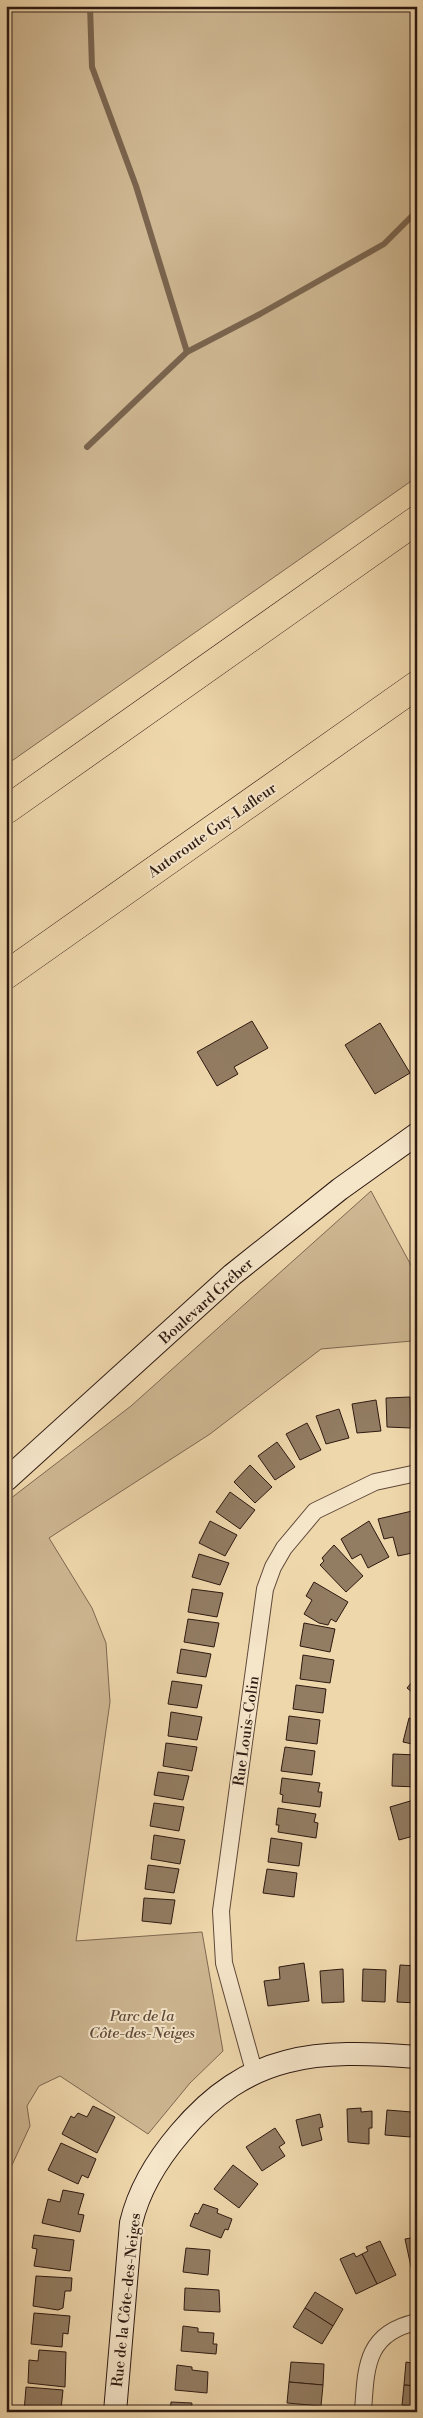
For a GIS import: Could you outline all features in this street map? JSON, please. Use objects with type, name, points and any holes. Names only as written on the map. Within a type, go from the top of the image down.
[{"type":"highway","points":[[6,810],[417,520]]},
{"type":"highway","name":"Autoroute Guy-Lafleur","points":[[6,975],[417,685]]},
{"type":"street","name":"Boulevard Gréber","points":[[6,1480],[232,1276],[340,1189],[417,1134]]},
{"type":"street","name":"Rue Louis-Colin","points":[[254,2071],[224,1963],[221,1910],[265,1589],[272,1567],[284,1548],[315,1510],[375,1482],[417,1474]]},
{"type":"street","name":"Rue de la Côte-des-Neiges","points":[[115,2412],[132,2223],[136,2204],[143,2187],[168,2147],[200,2110],[220,2092],[254,2071],[306,2056],[338,2053],[417,2057]]},
{"type":"street","points":[[363,2412],[366,2368],[376,2344],[398,2328],[417,2322]]},
{"type":"green space","points":[[6,6],[417,6],[417,477],[6,765]]},
{"type":"green space","name":"Parc de la Côte-des-Neiges","points":[[371,1191],[413,1269],[412,1341],[321,1349],[210,1434],[49,1538],[92,1608],[106,1643],[110,1702],[76,1941],[202,1932],[223,2051],[190,2083],[148,2134],[60,2076],[39,2086],[27,2106],[30,2126],[6,2178],[6,1502],[131,1406]]},
{"type":"building","points":[[252,1021],[268,1048],[234,1067],[238,1074],[217,1086],[197,1052]]},
{"type":"building","points":[[380,1023],[410,1073],[375,1094],[345,1045]]},
{"type":"building","points":[[410,1397],[411,1428],[387,1427],[386,1398]]},
{"type":"building","points":[[376,1400],[381,1431],[357,1433],[352,1404]]},
{"type":"building","points":[[339,1409],[349,1438],[326,1444],[316,1416]]},
{"type":"building","points":[[307,1423],[321,1450],[300,1460],[286,1434]]},
{"type":"building","points":[[277,1442],[295,1467],[275,1480],[258,1456]]},
{"type":"building","points":[[250,1465],[272,1487],[255,1503],[234,1482]]},
{"type":"building","points":[[230,1492],[255,1510],[240,1529],[216,1512]]},
{"type":"building","points":[[412,1511],[417,1530],[417,1552],[398,1556],[393,1537],[384,1539],[378,1519]]},
{"type":"building","points":[[210,1521],[237,1535],[225,1556],[199,1543]]},
{"type":"building","points":[[369,1521],[389,1557],[368,1568],[361,1554],[352,1559],[341,1539]]},
{"type":"building","points":[[334,1545],[363,1576],[346,1592],[320,1565],[324,1561],[322,1558]]},
{"type":"building","points":[[199,1554],[229,1563],[220,1585],[192,1577]]},
{"type":"building","points":[[314,1582],[348,1602],[336,1622],[331,1619],[328,1625],[319,1623],[304,1614],[312,1600],[306,1596]]},
{"type":"building","points":[[192,1589],[223,1593],[217,1617],[188,1612]]},
{"type":"building","points":[[188,1619],[219,1623],[214,1647],[184,1642]]},
{"type":"building","points":[[304,1623],[335,1629],[330,1652],[300,1646]]},
{"type":"building","points":[[181,1649],[211,1654],[206,1677],[177,1673]]},
{"type":"building","points":[[303,1655],[334,1660],[330,1683],[300,1679]]},
{"type":"building","points":[[417,1676],[417,1696],[407,1688]]},
{"type":"building","points":[[172,1681],[202,1685],[197,1708],[168,1704]]},
{"type":"building","points":[[296,1685],[326,1689],[323,1713],[293,1709]]},
{"type":"building","points":[[171,1712],[202,1717],[197,1740],[168,1736]]},
{"type":"building","points":[[289,1716],[320,1720],[317,1744],[286,1740]]},
{"type":"building","points":[[409,1718],[417,1720],[417,1745],[403,1742]]},
{"type":"building","points":[[166,1743],[197,1747],[192,1771],[163,1766]]},
{"type":"building","points":[[285,1747],[315,1751],[312,1775],[281,1771]]},
{"type":"building","points":[[393,1754],[417,1755],[417,1787],[392,1786]]},
{"type":"building","points":[[158,1772],[189,1776],[183,1800],[154,1795]]},
{"type":"building","points":[[282,1778],[320,1783],[318,1792],[322,1792],[320,1807],[282,1802],[283,1795],[280,1794]]},
{"type":"building","points":[[417,1799],[417,1835],[399,1840],[390,1807]]},
{"type":"building","points":[[154,1803],[184,1807],[179,1831],[150,1826]]},
{"type":"building","points":[[278,1808],[316,1814],[314,1822],[318,1823],[316,1838],[278,1832],[279,1825],[276,1825]]},
{"type":"building","points":[[154,1835],[185,1840],[180,1864],[151,1859]]},
{"type":"building","points":[[271,1838],[302,1843],[299,1866],[268,1862]]},
{"type":"building","points":[[148,1865],[179,1869],[174,1893],[145,1889]]},
{"type":"building","points":[[267,1869],[297,1873],[294,1897],[263,1893]]},
{"type":"building","points":[[144,1898],[175,1900],[171,1924],[142,1921]]},
{"type":"building","points":[[304,1963],[309,2001],[268,2006],[264,1981],[280,1979],[279,1967]]},
{"type":"building","points":[[400,1965],[417,1966],[417,2003],[397,2002]]},
{"type":"building","points":[[343,1969],[344,2002],[322,2003],[320,1971]]},
{"type":"building","points":[[363,1969],[386,1970],[385,2002],[362,2001]]},
{"type":"building","points":[[93,2106],[115,2117],[97,2153],[62,2134],[71,2116],[74,2118],[78,2113],[87,2117]]},
{"type":"building","points":[[361,2108],[361,2112],[372,2111],[372,2128],[369,2128],[369,2144],[348,2142],[347,2109]]},
{"type":"building","points":[[387,2110],[412,2112],[411,2137],[385,2135]]},
{"type":"building","points":[[320,2114],[323,2127],[319,2128],[322,2140],[302,2146],[296,2120]]},
{"type":"building","points":[[275,2128],[285,2143],[279,2147],[285,2156],[262,2171],[246,2147]]},
{"type":"building","points":[[61,2143],[96,2159],[88,2178],[82,2175],[78,2184],[48,2170]]},
{"type":"building","points":[[233,2165],[258,2184],[239,2208],[214,2189]]},
{"type":"building","points":[[63,2190],[84,2194],[78,2214],[84,2215],[80,2232],[42,2223],[48,2199],[60,2202]]},
{"type":"building","points":[[203,2204],[218,2209],[217,2213],[232,2219],[228,2230],[225,2229],[221,2238],[190,2226],[195,2213],[198,2214]]},
{"type":"building","points":[[34,2235],[74,2240],[70,2271],[34,2266],[37,2249],[32,2248]]},
{"type":"building","points":[[417,2237],[417,2275],[413,2276],[405,2239]]},
{"type":"building","points":[[380,2241],[396,2275],[377,2284],[362,2254],[368,2251],[366,2247]]},
{"type":"building","points":[[186,2248],[210,2250],[208,2275],[183,2272]]},
{"type":"building","points":[[354,2253],[356,2257],[362,2254],[377,2284],[356,2294],[340,2259]]},
{"type":"building","points":[[36,2276],[72,2278],[71,2291],[65,2291],[63,2308],[58,2310],[33,2306]]},
{"type":"building","points":[[185,2288],[219,2290],[220,2312],[184,2310]]},
{"type":"building","points":[[315,2292],[343,2309],[333,2326],[305,2308]]},
{"type":"building","points":[[305,2308],[333,2326],[322,2344],[293,2327]]},
{"type":"building","points":[[34,2313],[70,2316],[68,2334],[63,2333],[62,2347],[31,2344]]},
{"type":"building","points":[[183,2326],[198,2328],[198,2332],[214,2333],[213,2344],[217,2344],[216,2354],[181,2351]]},
{"type":"building","points":[[39,2350],[66,2352],[65,2387],[28,2383],[29,2360],[38,2361]]},
{"type":"building","points":[[291,2362],[324,2364],[323,2385],[289,2382]]},
{"type":"building","points":[[406,2362],[417,2364],[417,2386],[404,2385]]},
{"type":"building","points":[[177,2365],[192,2367],[192,2370],[208,2372],[207,2393],[175,2390]]},
{"type":"building","points":[[289,2382],[323,2385],[321,2406],[287,2403]]},
{"type":"building","points":[[404,2385],[417,2386],[417,2407],[402,2405]]},
{"type":"building","points":[[26,2387],[63,2390],[61,2409],[57,2409],[57,2412],[24,2412]]},
{"type":"building","points":[[171,2402],[192,2403],[191,2412],[170,2412]]},
{"type":"waterway","points":[[90,6],[92,67],[136,186],[187,352]]},
{"type":"waterway","points":[[87,447],[187,352],[260,314],[384,244],[417,211]]}]
